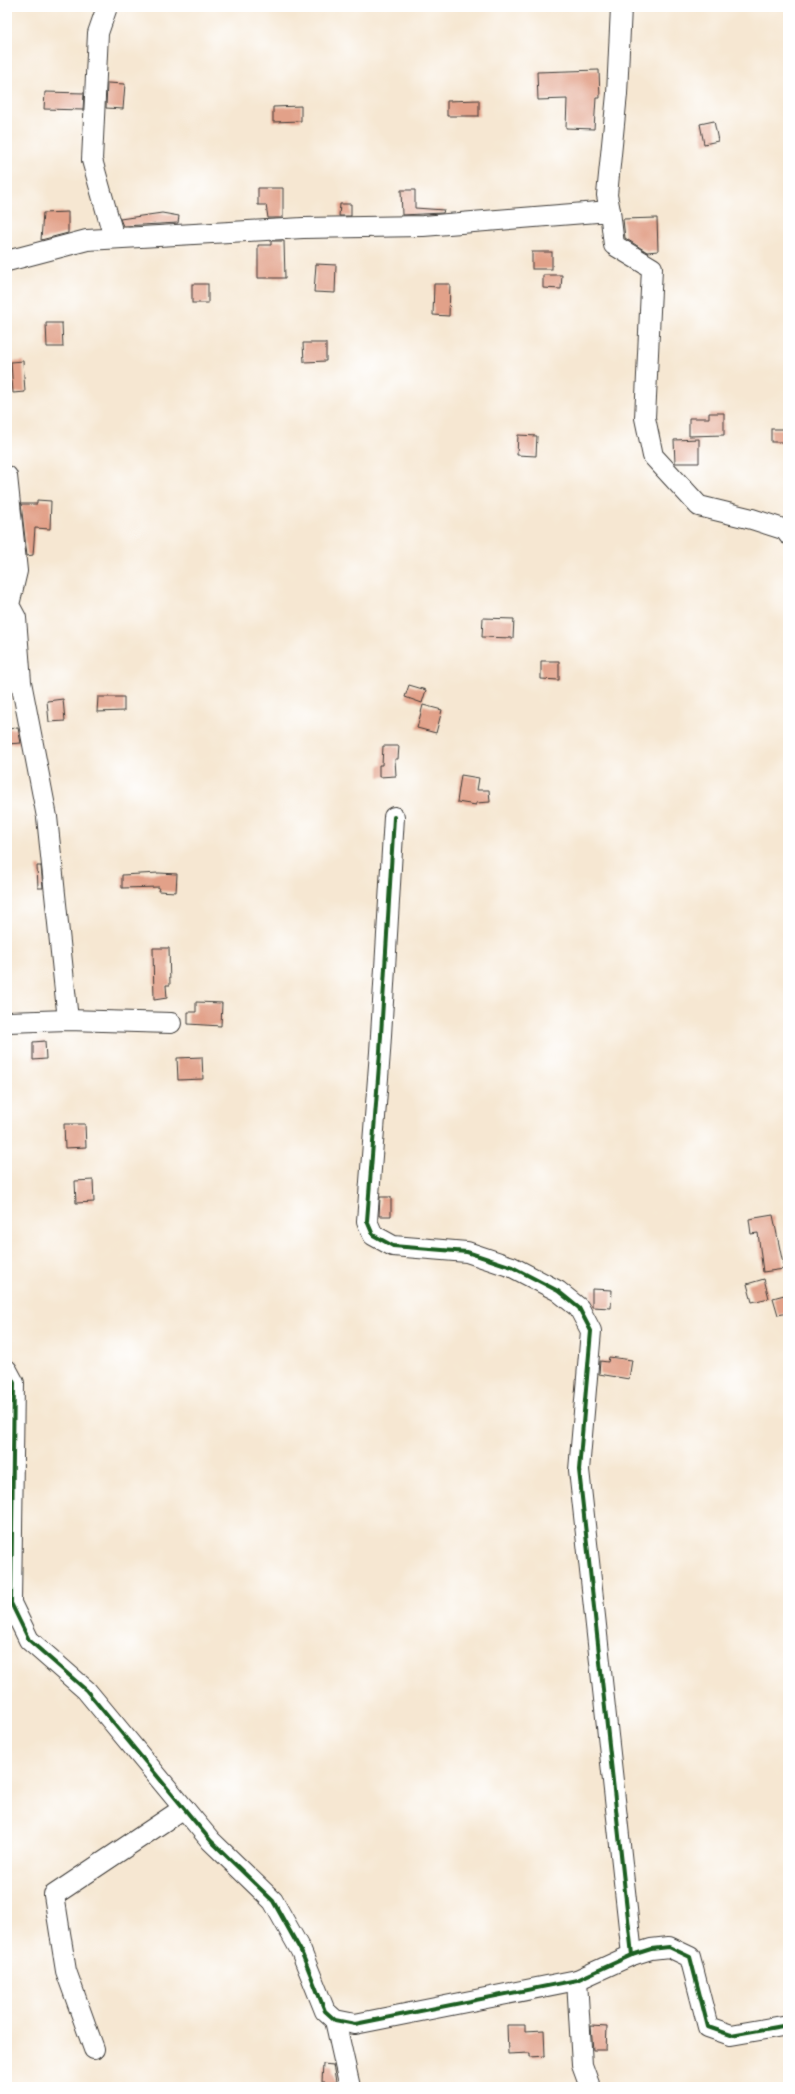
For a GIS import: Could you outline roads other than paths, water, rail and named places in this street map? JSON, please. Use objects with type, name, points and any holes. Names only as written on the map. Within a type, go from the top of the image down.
[{"type":"street","points":[[107,7],[98,33],[92,160],[114,238]]},
{"type":"street","points":[[620,7],[617,94],[607,195],[614,245],[652,268],[645,418],[653,456],[699,506],[752,518],[786,530],[788,534]]},
{"type":"street","points":[[7,261],[87,240],[303,228],[423,226],[610,211]]},
{"type":"street","points":[[7,476],[17,571],[9,605],[16,618],[21,682],[47,817],[68,1020]]},
{"type":"street","points":[[394,817],[380,1052],[367,1221],[373,1235],[393,1246],[467,1252],[512,1267],[558,1291],[579,1308],[591,1331],[580,1470],[632,1955]]},
{"type":"street","points":[[7,1022],[68,1020],[171,1023]]},
{"type":"street","points":[[7,1370],[14,1383],[11,1603],[29,1640],[86,1690],[211,1841],[273,1902],[301,1951],[325,2011],[335,2020],[355,2024],[577,1980],[632,1955],[669,1947],[690,1957],[708,2027],[731,2035],[788,2025]]},
{"type":"street","points":[[94,2049],[66,1971],[54,1895],[184,1808]]},
{"type":"street","points":[[577,1980],[582,2065],[590,2087]]},
{"type":"street","points":[[335,2020],[350,2087]]}]
